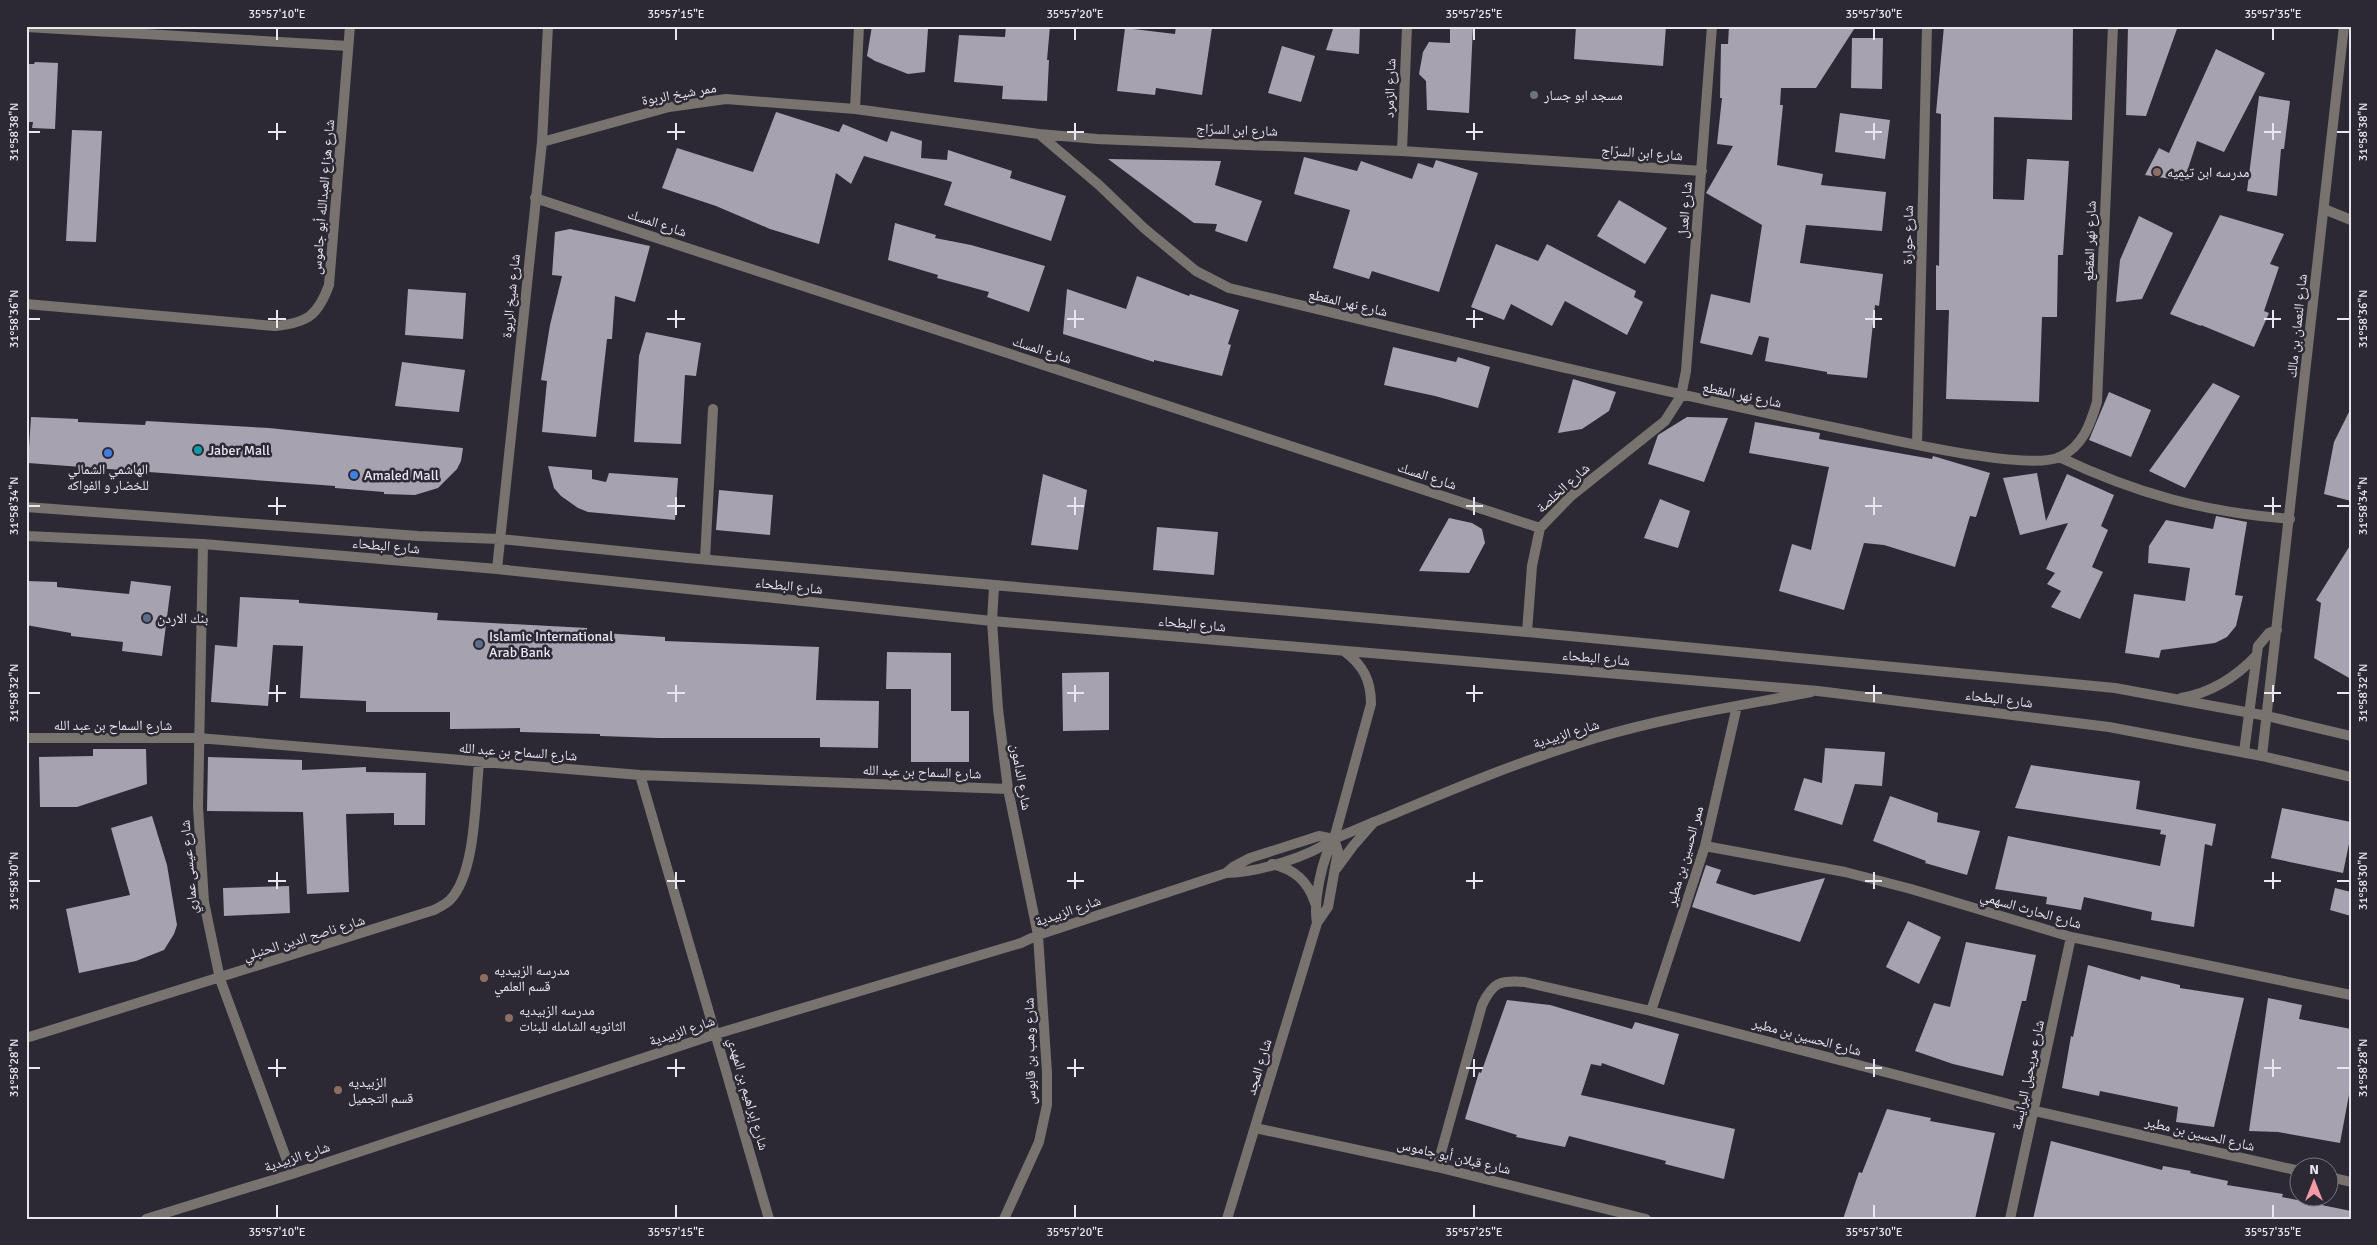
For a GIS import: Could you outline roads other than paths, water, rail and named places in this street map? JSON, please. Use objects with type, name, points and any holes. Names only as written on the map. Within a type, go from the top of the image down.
[{"type":"street","name":"شارع هزاع العبدالله أبو جاموس","points":[[26,304],[275,326],[295,324],[313,315],[322,303],[330,285],[350,26]]},
{"type":"street","name":"شارع شيخ الربوة","points":[[497,569],[542,142],[548,26]]},
{"type":"street","points":[[855,109],[859,26]]},
{"type":"street","name":"شارع الزمرد","points":[[1402,150],[1407,26]]},
{"type":"street","name":"شارع العدل","points":[[1681,396],[1686,371],[1712,26]]},
{"type":"street","name":"شارع حوارة","points":[[1917,445],[1927,26]]},
{"type":"street","name":"شارع نهر المقطع","points":[[1039,134],[1099,185],[1145,229],[1196,271],[1229,288],[1681,396],[1917,445],[2018,461],[2059,457],[2081,442],[2091,424],[2097,402],[2113,26]]},
{"type":"street","name":"شارع النعمان بن مالك","points":[[2262,756],[2344,26]]},
{"type":"street","points":[[26,27],[155,31],[348,46]]},
{"type":"street","name":"ممر شيخ الربوة","points":[[542,142],[669,107],[726,99],[855,109]]},
{"type":"street","name":"شارع ابن السرّاج","points":[[855,109],[1039,134],[1097,139],[1402,150],[1702,171]]},
{"type":"street","name":"شارع المسك","points":[[535,198],[1540,528]]},
{"type":"street","points":[[2324,209],[2351,220]]},
{"type":"street","name":"شارع الخلصة","points":[[1527,632],[1532,566],[1540,528],[1571,496],[1666,421],[1681,396]]},
{"type":"street","points":[[705,560],[713,409]]},
{"type":"street","points":[[2059,457],[2118,483],[2171,501],[2234,513],[2290,519]]},
{"type":"street","name":"شارع البطحاء","points":[[26,507],[418,536],[500,538],[705,560],[994,587],[1527,632],[2115,688],[2249,712],[2351,736]]},
{"type":"street","name":"شارع البطحاء","points":[[26,536],[203,544],[497,569],[992,621],[1818,691],[2109,727],[2244,752],[2351,777]]},
{"type":"street","name":"شارع عيسى عماري","points":[[203,544],[198,807],[203,883],[210,937],[220,978],[292,1174]]},
{"type":"street","name":"شارع الدامون","points":[[994,587],[992,621],[999,725],[1008,789],[1038,935]]},
{"type":"street","points":[[2244,752],[2257,654],[2263,639],[2277,630]]},
{"type":"street","name":"شارع المجد","points":[[1317,923],[1315,904],[1328,850],[1334,839],[1371,704],[1371,691],[1362,667],[1343,650]]},
{"type":"street","points":[[2177,699],[2192,696],[2221,684],[2234,676],[2257,654]]},
{"type":"street","name":"شارع الزبيدية","points":[[146,1219],[292,1174],[716,1034],[1022,943],[1038,935],[1226,873],[1244,872],[1272,864],[1317,849],[1334,839],[1512,766],[1597,738],[1691,715],[1818,691]]},
{"type":"street","name":"ممر الحسين بن مطير","points":[[1651,1011],[1705,846],[1737,706]]},
{"type":"street","name":"شارع السماح بن عبد الله","points":[[26,738],[198,738],[479,763],[640,774],[1008,789]]},
{"type":"street","name":"شارع ناصح الدين الحنبلي","points":[[26,1038],[415,918],[449,901],[463,879],[469,858],[479,763]]},
{"type":"street","name":"شارع إبراهيم بن المهدي","points":[[640,774],[769,1219]]},
{"type":"street","points":[[1334,872],[1352,846],[1374,822]]},
{"type":"street","name":"شارع الزبيدية","points":[[1226,873],[1241,862],[1267,852],[1319,836],[1334,839]]},
{"type":"street","name":"شارع المجد","points":[[1227,1219],[1317,923],[1328,907],[1338,846],[1334,839]]},
{"type":"street","name":"شارع الحارث السهمي","points":[[1705,846],[1845,872],[1911,889],[2071,937],[2351,995]]},
{"type":"street","points":[[1272,864],[1284,867],[1304,881],[1311,892],[1315,904]]},
{"type":"street","name":"شارع وهب بن قابوس","points":[[1004,1219],[1039,1142],[1047,1105],[1046,1045],[1038,935]]},
{"type":"street","name":"شارع مريحيل البرايسة","points":[[2010,1219],[2035,1111],[2071,937]]},
{"type":"street","name":"شارع الحسين بن مطير","points":[[1437,1167],[1482,1005],[1489,991],[1497,984],[1509,981],[1525,982],[1651,1011],[2035,1111],[2290,1169]]},
{"type":"street","name":"شارع قبلان أبو جاموس","points":[[1254,1128],[1437,1167],[1646,1219]]},
{"type":"place","name":"مسجد ابو جسار","points":[[1534,95]]},
{"type":"place","name":"مدرسه ابن تيميه","points":[[2157,172]]},
{"type":"place","name":"Jaber Mall","points":[[198,450]]},
{"type":"place","name":"الهاشمي الشمالي للخضار و الفواكه","points":[[108,453]]},
{"type":"place","name":"Amaled Mall","points":[[354,475]]},
{"type":"place","name":"بنك الاردن","points":[[147,618]]},
{"type":"place","name":"Islamic International Arab Bank","points":[[479,644]]},
{"type":"place","name":"مدرسه الزبيديه قسم العلمي","points":[[484,978]]},
{"type":"place","name":"مدرسه الزبيديه الثانويه الشامله للبنات","points":[[509,1018]]},
{"type":"place","name":"الزبيديه قسم التجميل","points":[[338,1090]]}]
